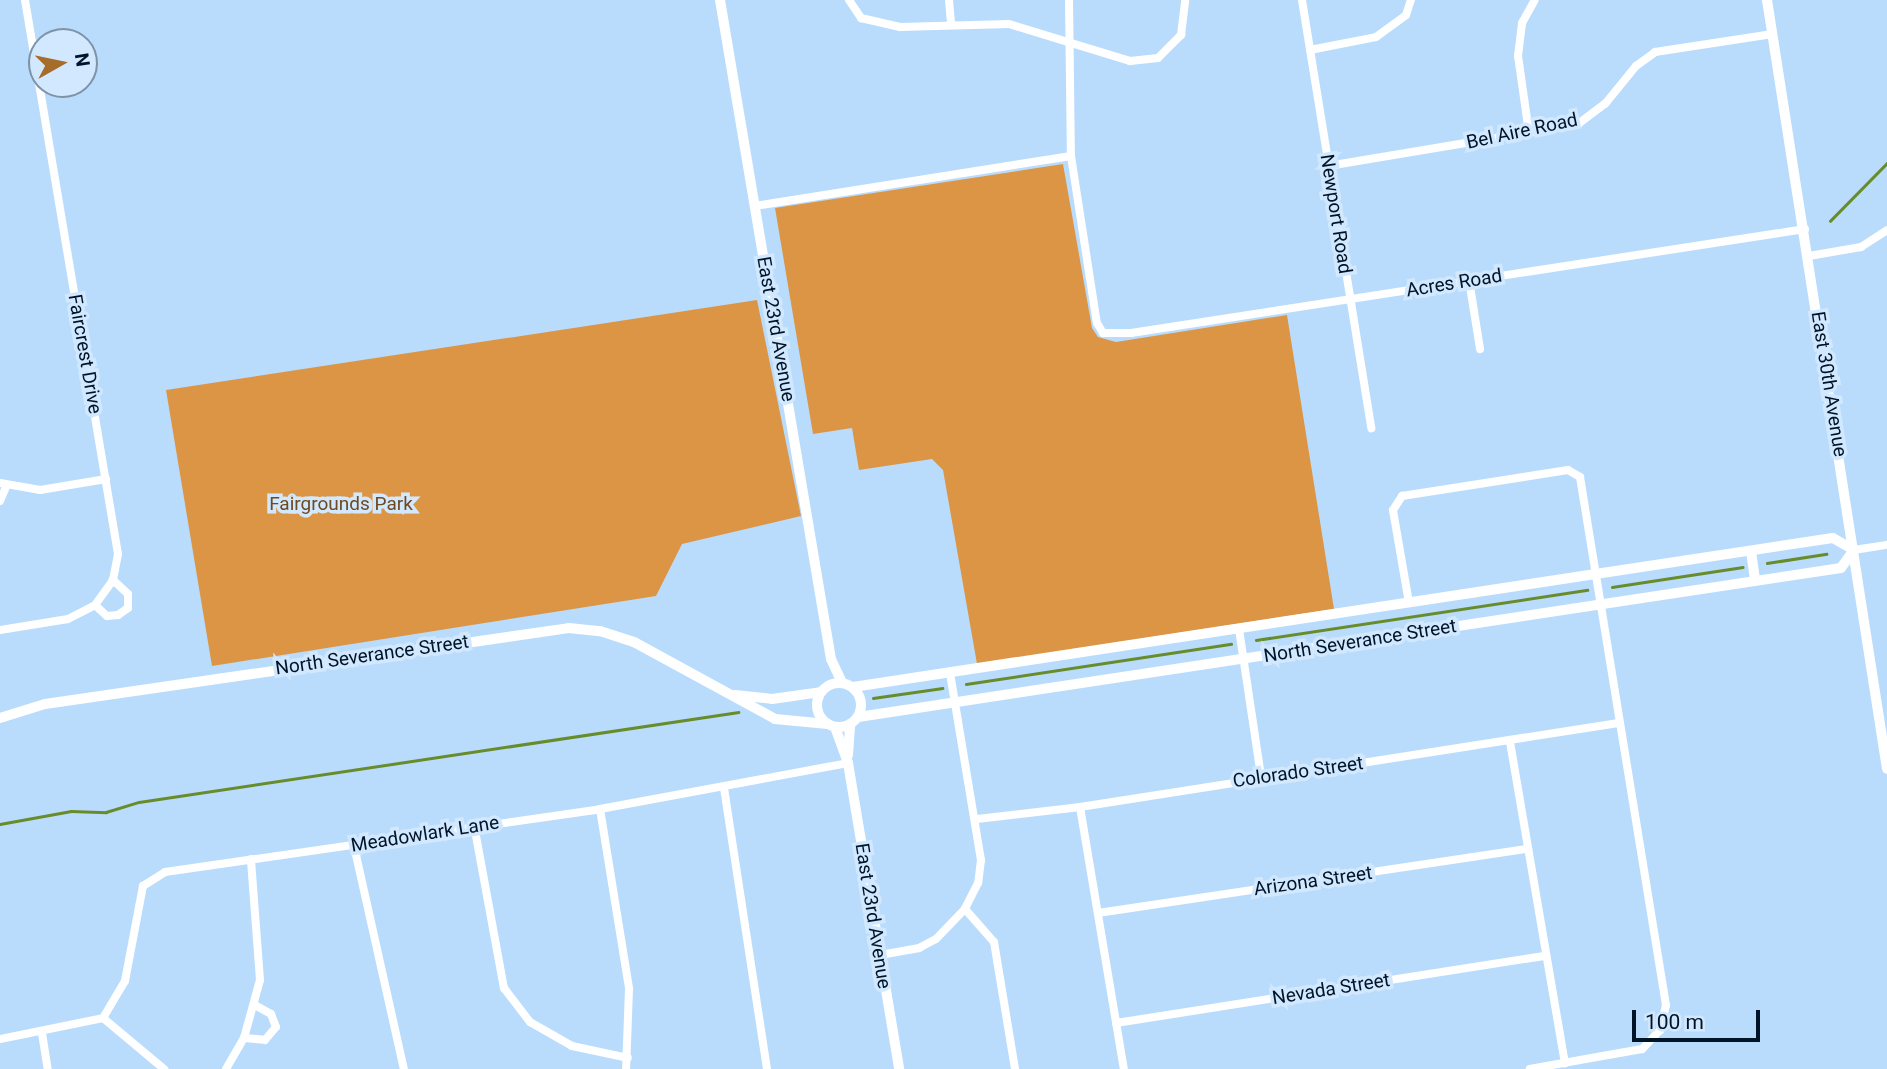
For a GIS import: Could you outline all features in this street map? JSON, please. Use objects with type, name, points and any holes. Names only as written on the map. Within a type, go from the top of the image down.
[{"type":"main road","name":"East 30th Avenue","points":[[1767,0],[1805,229],[1887,769]]},
{"type":"street","name":"Faircrest Drive","points":[[25,0],[118,554],[113,580],[95,605]]},
{"type":"street","name":"East 23rd Avenue","points":[[720,0],[831,659],[842,683]]},
{"type":"street","points":[[849,0],[861,18],[900,27],[1009,24],[1130,61],[1158,58],[1181,35],[1185,0]]},
{"type":"street","points":[[949,0],[951,25]]},
{"type":"street","points":[[755,206],[1071,156],[1069,0]]},
{"type":"street","name":"Newport Road","points":[[1303,0],[1371,428]]},
{"type":"street","points":[[1310,50],[1376,37],[1406,15],[1411,0]]},
{"type":"street","points":[[1529,133],[1518,56],[1522,23],[1535,0]]},
{"type":"street","name":"Bel Aire Road","points":[[1328,166],[1578,124],[1605,104],[1636,66],[1655,52],[1773,34]]},
{"type":"street","name":"Acres Road","points":[[1071,156],[1097,323],[1103,333],[1350,300],[1805,229]]},
{"type":"street","points":[[1809,257],[1861,247],[1887,230]]},
{"type":"street","points":[[1469,280],[1480,349]]},
{"type":"street","points":[[1409,603],[1393,510],[1402,496],[1568,470],[1580,477],[1666,1005],[1660,1030],[1643,1049],[1530,1069]]},
{"type":"street","points":[[0,501],[3,485],[40,490],[106,480]]},
{"type":"street","name":"North Severance Street","points":[[853,687],[1833,538],[1854,550],[1887,545]]},
{"type":"street","name":"North Severance Street","points":[[854,721],[955,702],[1840,568],[1854,550]]},
{"type":"street","points":[[1751,551],[1755,581]]},
{"type":"street","points":[[0,630],[68,618],[95,605],[107,616],[118,615],[128,608],[128,594],[113,580]]},
{"type":"street","name":"North Severance Street","points":[[0,718],[44,704],[569,628],[600,631],[634,642],[775,719],[832,725]]},
{"type":"street","points":[[1238,629],[1261,776]]},
{"type":"street","name":"East 23rd Avenue","points":[[823,690],[831,659]]},
{"type":"street","points":[[880,955],[919,948],[936,939],[965,909],[980,873],[976,819],[950,673]]},
{"type":"street","points":[[842,683],[853,687],[862,705],[854,721],[832,725],[818,709],[823,690],[842,683]]},
{"type":"street","name":"North Severance Street","points":[[733,695],[772,699],[823,690]]},
{"type":"street","name":"East 23rd Avenue","points":[[848,763],[854,721]]},
{"type":"street","name":"Colorado Street","points":[[976,819],[1080,807],[1261,776],[1618,723]]},
{"type":"street","name":"East 23rd Avenue","points":[[832,725],[848,763],[899,1069]]},
{"type":"street","points":[[1510,741],[1565,1063]]},
{"type":"street","name":"Meadowlark Lane","points":[[103,1018],[125,981],[143,886],[165,872],[354,846],[474,825],[600,809],[848,763]]},
{"type":"street","points":[[724,788],[767,1069]]},
{"type":"street","points":[[1080,807],[1124,1069]]},
{"type":"street","points":[[600,809],[629,989],[626,1069]]},
{"type":"street","points":[[474,825],[504,988],[530,1022],[540,1028],[572,1046],[628,1058]]},
{"type":"street","points":[[354,846],[404,1069]]},
{"type":"street","name":"Arizona Street","points":[[1098,913],[1528,849]]},
{"type":"street","points":[[226,1069],[244,1038],[255,1005],[260,949],[251,859]]},
{"type":"street","points":[[965,909],[994,942],[1016,1069]]},
{"type":"street","name":"Nevada Street","points":[[1116,1023],[1546,956]]},
{"type":"street","points":[[244,1038],[265,1040],[276,1027],[271,1014],[255,1005]]},
{"type":"street","points":[[0,1039],[42,1033],[103,1018],[164,1069]]},
{"type":"street","points":[[42,1033],[48,1069]]},
{"type":"green space","points":[[1063,164],[1092,328],[1098,337],[1116,342],[1287,315],[1334,609],[977,664],[943,470],[932,459],[859,470],[852,428],[813,434],[775,208]]},
{"type":"green space","name":"Fairgrounds Park","points":[[757,300],[801,516],[682,544],[656,596],[212,666],[166,390]]},
{"type":"waterway","points":[[1830,221],[1887,163]]},
{"type":"waterway","points":[[1767,563],[1826,554]]},
{"type":"waterway","points":[[1612,587],[1742,567]]},
{"type":"waterway","points":[[1256,640],[1587,590]]},
{"type":"waterway","points":[[966,684],[1231,644]]},
{"type":"waterway","points":[[873,698],[942,688]]},
{"type":"waterway","points":[[0,824],[71,811],[106,812],[139,802],[738,712]]}]
